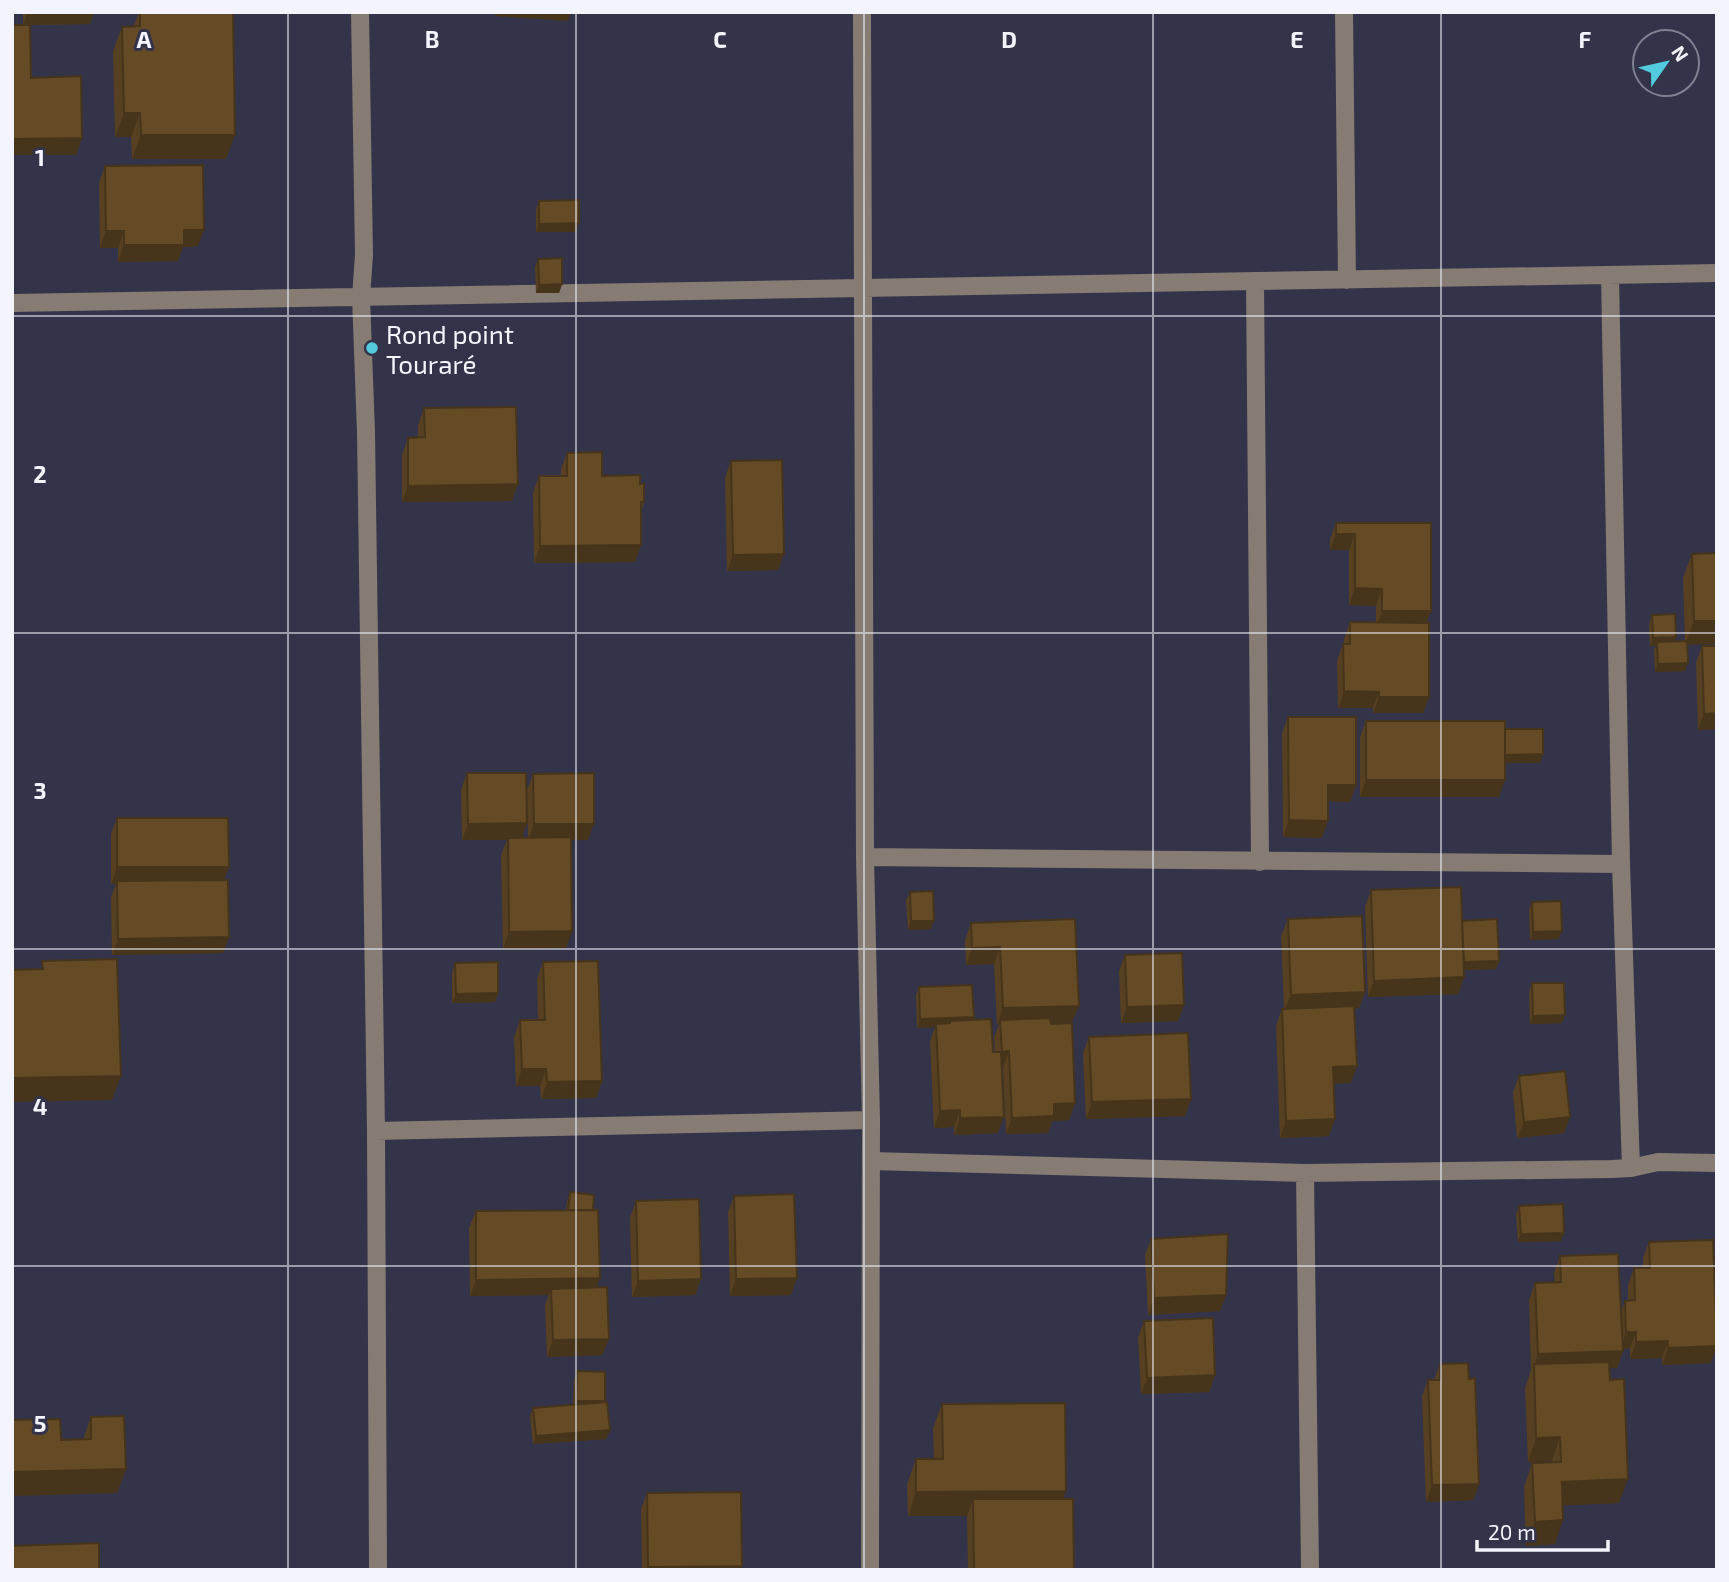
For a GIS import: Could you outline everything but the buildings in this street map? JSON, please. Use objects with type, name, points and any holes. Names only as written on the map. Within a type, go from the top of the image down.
[{"type":"street","points":[[360,12],[364,255],[361,297],[366,432],[376,1131],[378,1570]]},
{"type":"street","points":[[862,12],[865,857],[871,1120],[870,1570]]},
{"type":"street","points":[[1344,12],[1348,280]]},
{"type":"street","points":[[12,303],[1717,273]]},
{"type":"street","points":[[1610,275],[1621,864],[1631,1168]]},
{"type":"street","points":[[1255,281],[1260,862]]},
{"type":"street","points":[[865,857],[1621,864]]},
{"type":"street","points":[[376,1131],[871,1120]]},
{"type":"street","points":[[871,1161],[1305,1172],[1631,1168],[1658,1162],[1717,1163]]},
{"type":"street","points":[[1305,1172],[1310,1570]]},
{"type":"place","name":"Rond point Touraré","points":[[372,348]]}]
